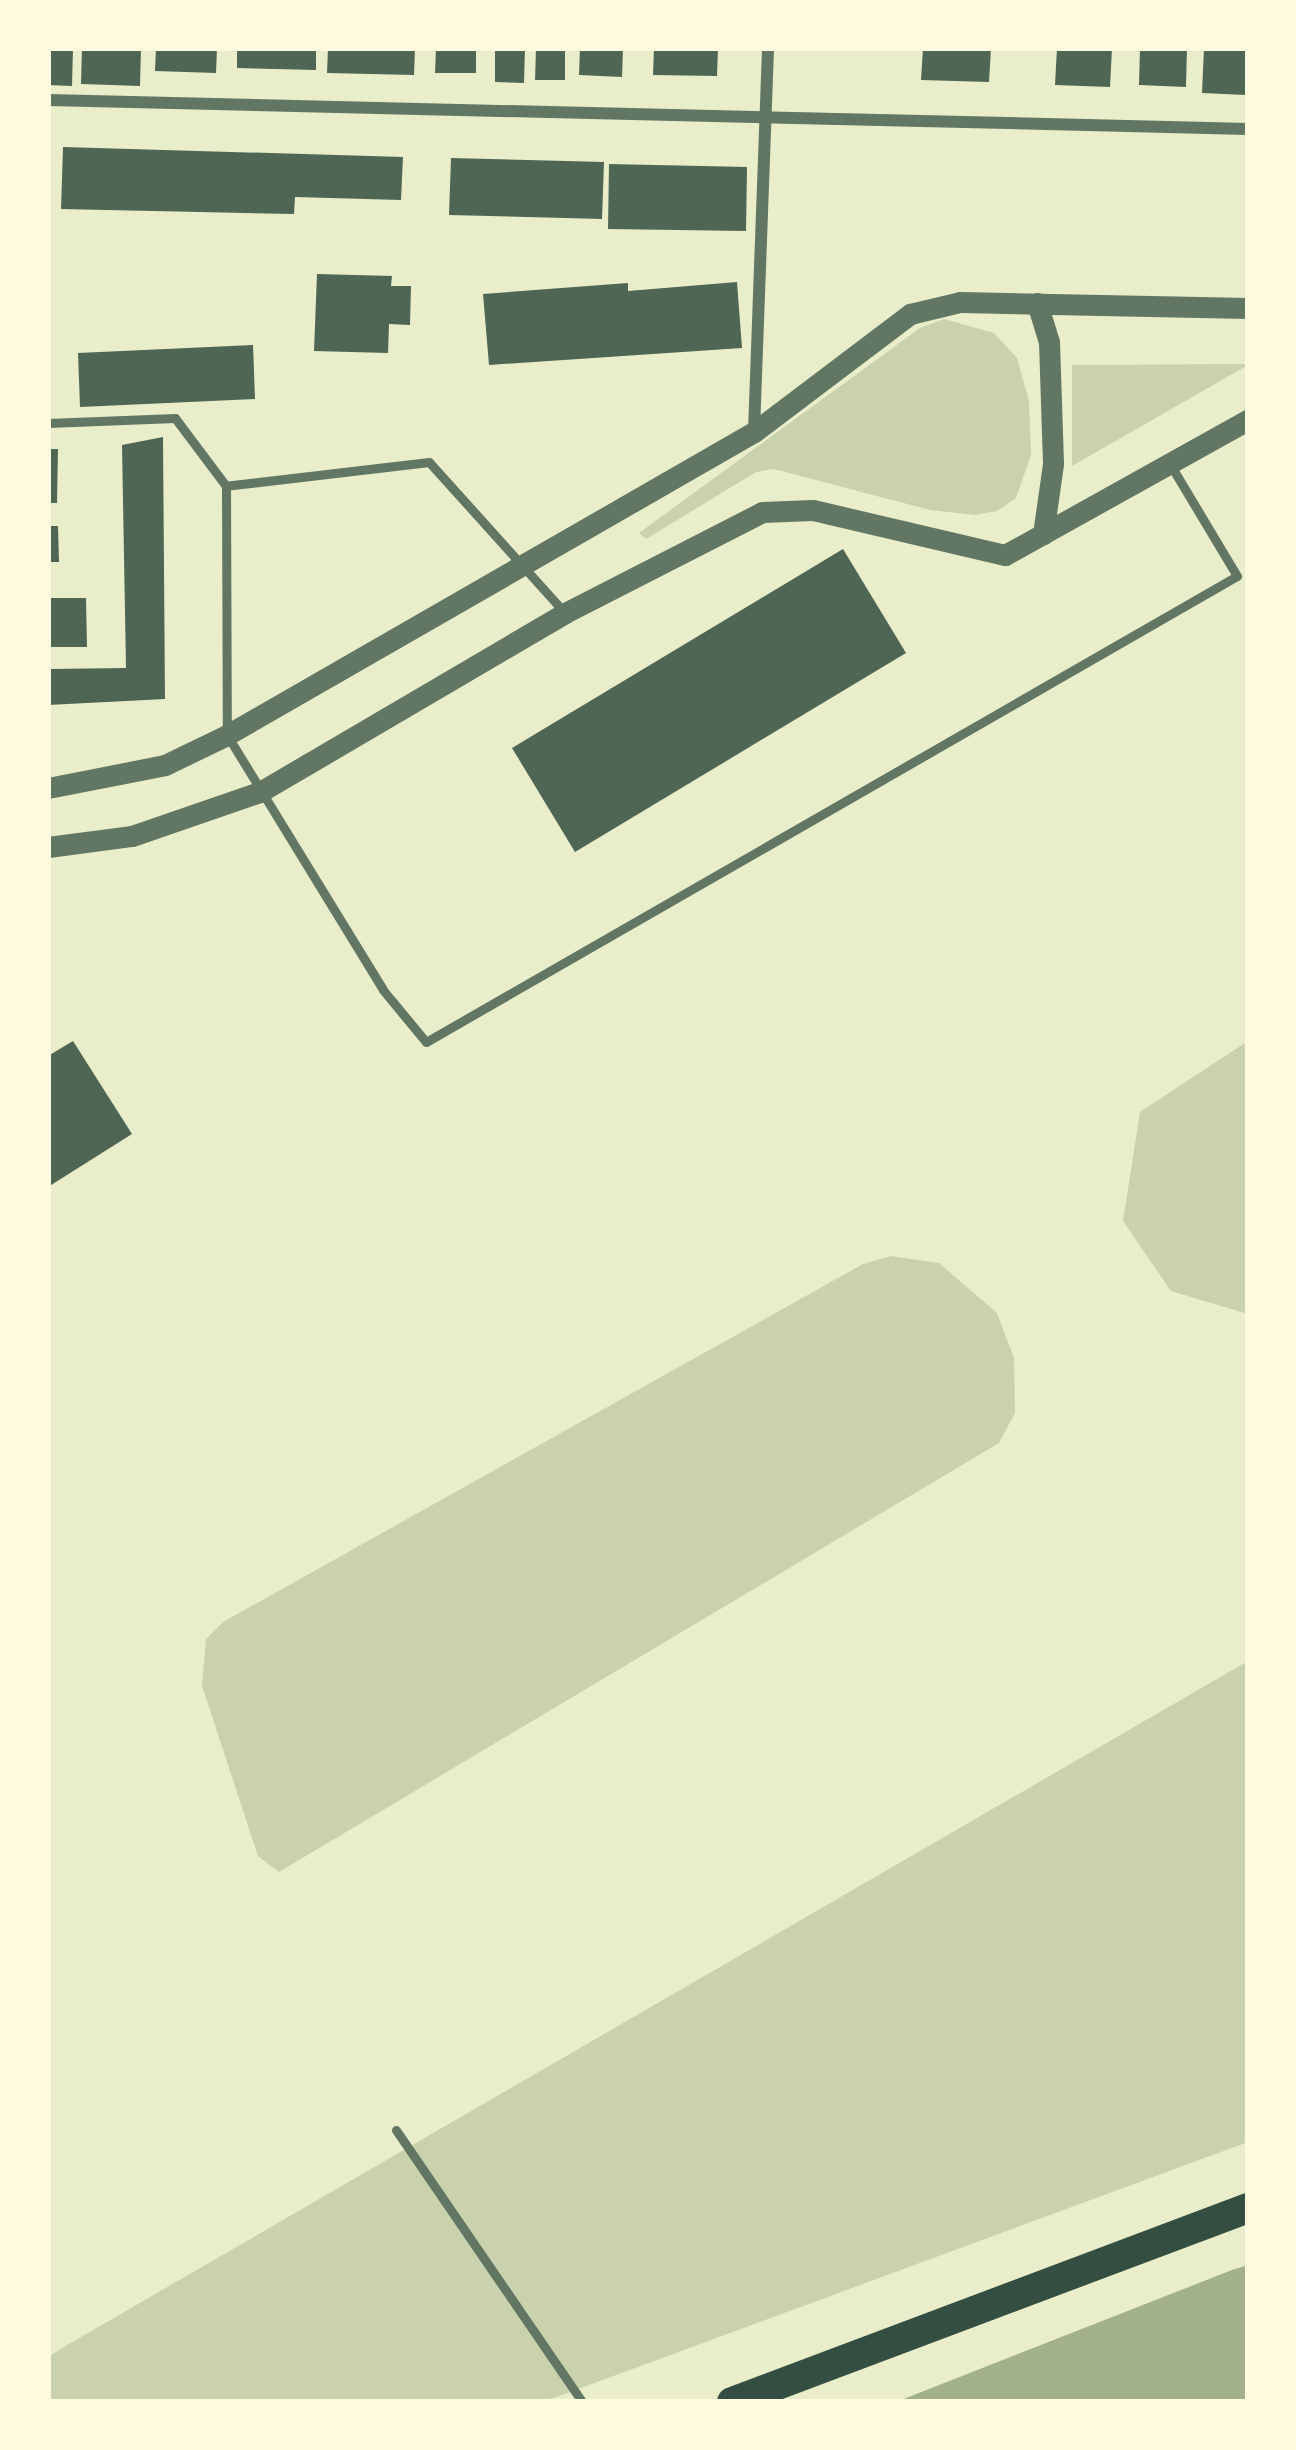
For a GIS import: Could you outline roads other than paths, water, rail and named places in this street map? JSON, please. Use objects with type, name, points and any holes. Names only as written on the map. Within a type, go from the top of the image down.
[{"type":"highway","points":[[732,2402],[1248,2208]]},
{"type":"street","points":[[754,432],[769,48]]},
{"type":"street","points":[[48,100],[1248,130]]},
{"type":"street","points":[[48,788],[165,764],[227,735],[754,432],[910,314],[960,302],[1248,308]]},
{"type":"street","points":[[1037,303],[1049,342],[1053,464],[1043,534]]},
{"type":"street","points":[[48,847],[132,836],[260,792],[566,613],[762,512],[813,510],[1005,555],[1248,420]]},
{"type":"lane","points":[[48,422],[175,418],[226,486],[227,735],[383,990],[426,1042],[1237,576],[1169,463]]},
{"type":"lane","points":[[226,486],[429,462],[566,613]]},
{"type":"lane","points":[[396,2129],[582,2402]]}]
